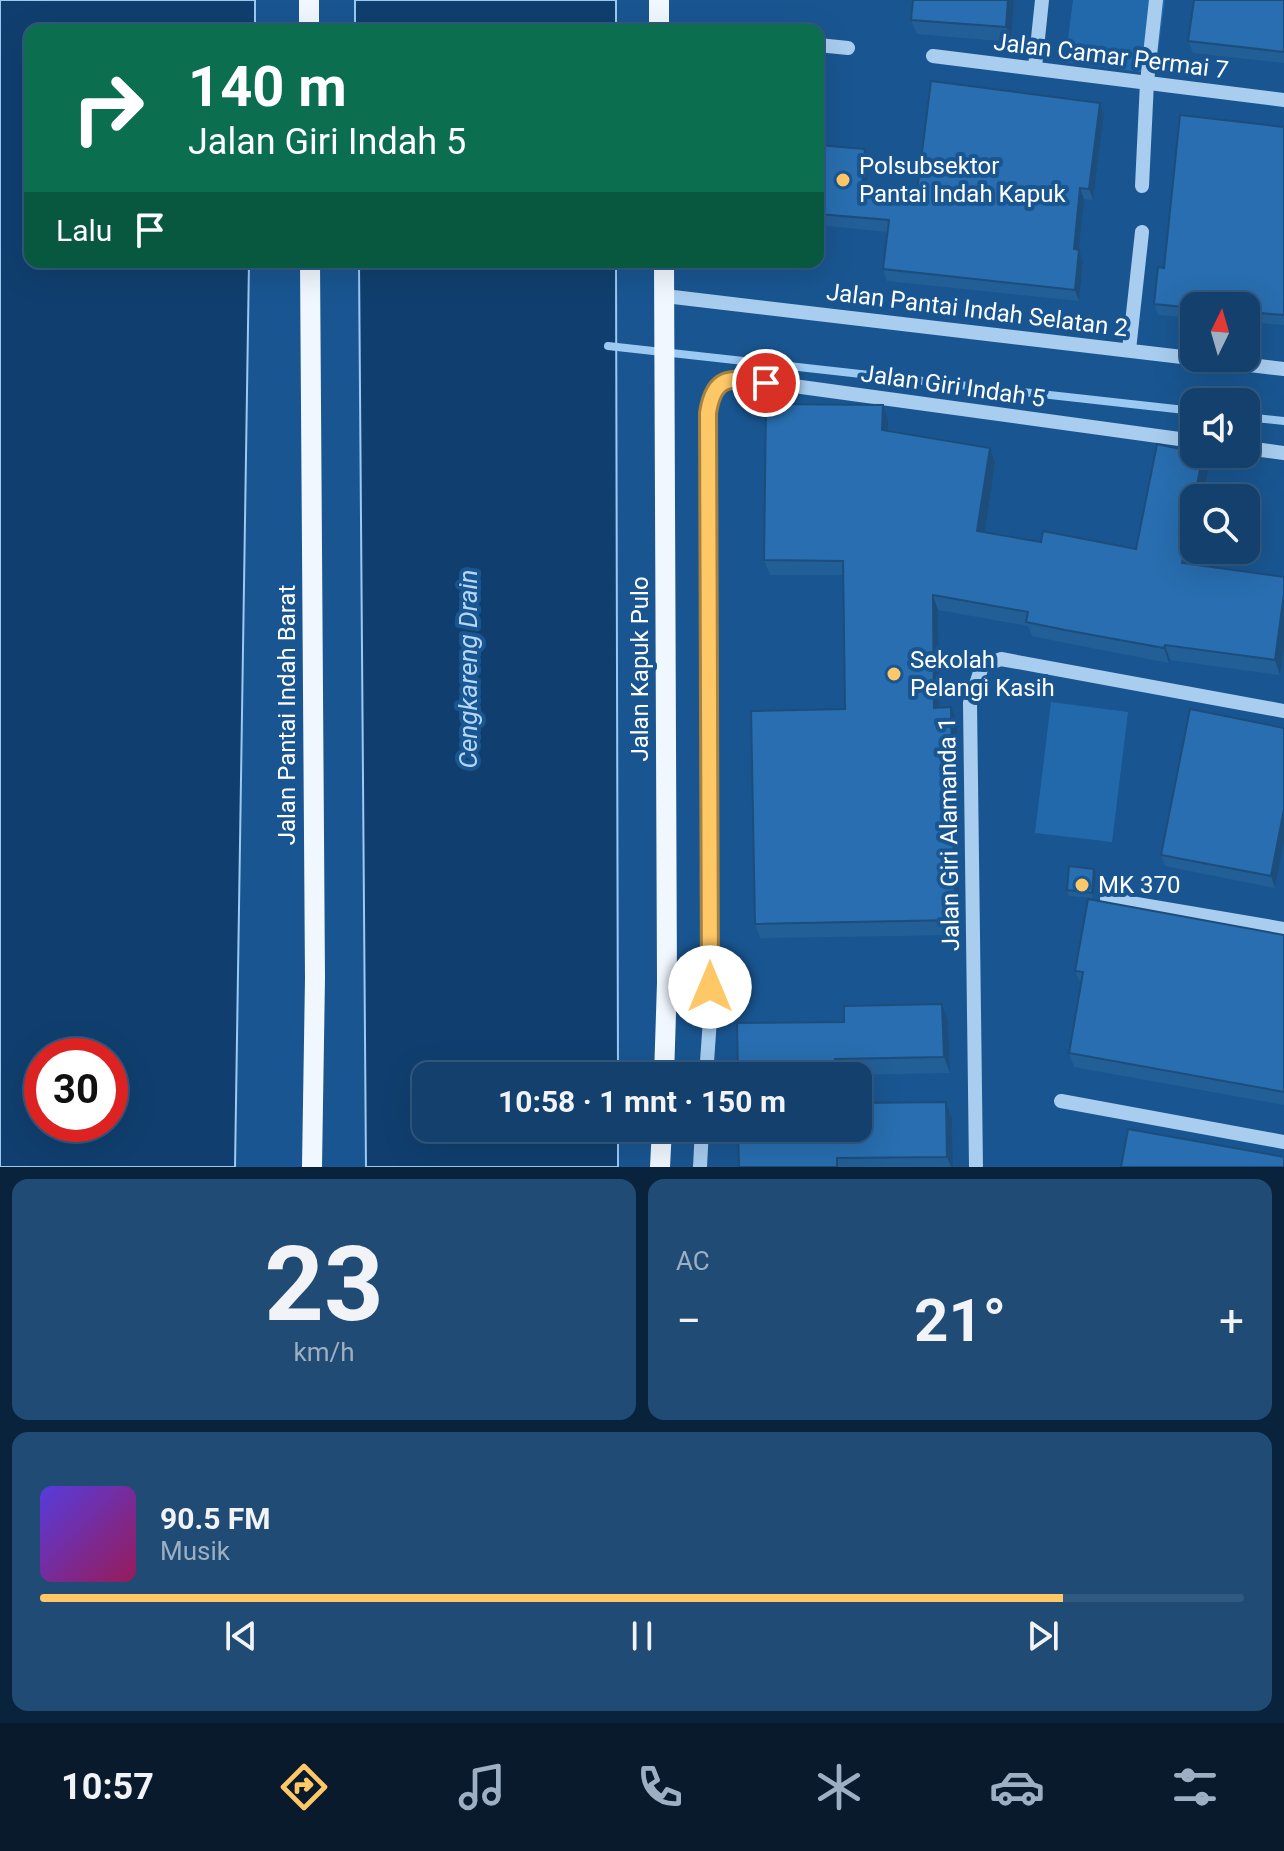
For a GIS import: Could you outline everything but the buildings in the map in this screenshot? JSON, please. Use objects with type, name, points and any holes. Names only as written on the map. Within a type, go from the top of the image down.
[{"type":"main road","points":[[309,0],[309,24]]},
{"type":"main road","points":[[659,0],[659,24]]},
{"type":"main road","name":"Jalan Pantai Indah Barat","points":[[310,268],[315,978],[312,1167]]},
{"type":"main road","name":"Jalan Kapuk Pulo","points":[[664,268],[667,983],[664,1062]]},
{"type":"main road","points":[[660,1167],[661,1142]]},
{"type":"street","points":[[1035,67],[1042,0]]},
{"type":"street","points":[[1142,186],[1147,82],[1156,0]]},
{"type":"street","points":[[824,46],[848,48]]},
{"type":"street","name":"Jalan Camar Permai 7","points":[[933,56],[1284,100]]},
{"type":"street","points":[[1129,350],[1142,232]]},
{"type":"street","name":"Jalan Pantai Indah Selatan 2","points":[[665,296],[1284,369]]},
{"type":"street","name":"Jalan Giri Indah 5","points":[[707,1062],[710,1019],[708,413],[711,393],[723,381],[736,378],[1180,439]]},
{"type":"street","points":[[1260,450],[1284,453]]},
{"type":"street","name":"Jalan Giri Alamanda 1","points":[[976,1167],[970,703],[982,666],[1001,659],[1284,711]]},
{"type":"street","points":[[1107,899],[1284,929]]},
{"type":"street","points":[[1061,1101],[1284,1142]]},
{"type":"street","points":[[700,1167],[701,1142]]},
{"type":"shaded area","points":[[1073,0],[1165,0],[1155,74],[1065,62]]},
{"type":"shaded area","points":[[1051,702],[1128,712],[1112,842],[1035,833]]},
{"type":"water","points":[[0,0],[255,0],[255,24],[24,24],[24,268],[249,268],[235,1167],[0,1167]]},
{"type":"water","points":[[355,0],[616,0],[616,24],[355,24]]},
{"type":"water","name":"Cengkareng Drain","points":[[359,268],[616,268],[618,1062],[412,1062],[412,1142],[618,1142],[618,1167],[366,1167]]},
{"type":"waterway","points":[[608,346],[1180,409]]},
{"type":"waterway","points":[[1260,418],[1284,421]]},
{"type":"place","name":"Polsubsektor Pantai Indah Kapuk","points":[[843,180]]},
{"type":"place","name":"Sekolah Pelangi Kasih","points":[[894,674]]},
{"type":"place","name":"MK 370","points":[[1082,885]]},
{"type":"route","points":[[710,987],[708,413],[711,393],[723,381],[736,378],[766,383]]}]
